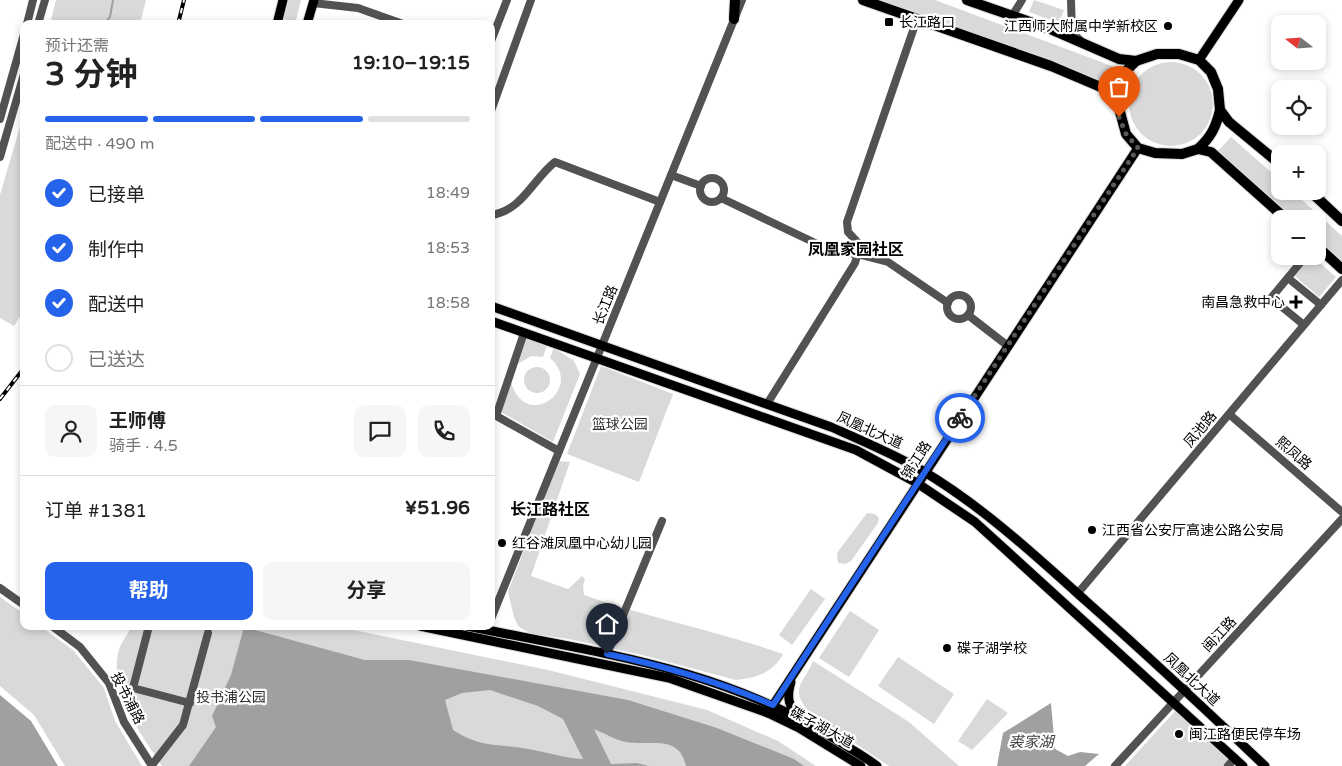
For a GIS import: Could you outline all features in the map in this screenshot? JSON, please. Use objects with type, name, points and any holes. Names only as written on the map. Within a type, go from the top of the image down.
[{"type":"highway","points":[[734,0],[734,19]]},
{"type":"highway","points":[[863,0],[1051,66],[1103,88],[1116,98]]},
{"type":"highway","points":[[967,0],[1119,59],[1136,61],[1157,54],[1179,54],[1199,60],[1211,72],[1218,89],[1220,110],[1216,127],[1208,140],[1198,149],[1182,154],[1155,153],[1138,148],[1126,134],[1116,98],[1125,72],[1136,61]]},
{"type":"highway","points":[[1220,110],[1229,122],[1271,157]]},
{"type":"highway","points":[[1198,149],[1211,152],[1276,210]]},
{"type":"highway","points":[[1320,200],[1342,221]]},
{"type":"highway","points":[[1326,254],[1342,269]]},
{"type":"main road","points":[[278,20],[284,0]]},
{"type":"main road","points":[[1199,60],[1239,0]]},
{"type":"main road","points":[[308,20],[313,1]]},
{"type":"main road","name":"锦江路","points":[[768,713],[924,472],[1138,148]]},
{"type":"main road","name":"凤凰北大道","points":[[495,307],[767,404],[881,448],[924,472],[979,509],[1028,548],[1185,690],[1264,766]]},
{"type":"main road","name":"凤凰北大道","points":[[495,322],[856,450],[917,483],[975,522],[1174,701],[1243,766]]},
{"type":"main road","name":"碟子湖大道","points":[[464,630],[486,632],[665,666],[726,685],[773,705],[819,730],[877,766]]},
{"type":"main road","name":"碟子湖大道","points":[[486,632],[669,678],[768,713],[799,728],[861,766]]},
{"type":"main road","points":[[795,672],[788,696],[791,707],[819,730]]},
{"type":"street","points":[[27,20],[33,0]]},
{"type":"street","points":[[39,20],[45,0]]},
{"type":"street","points":[[495,31],[507,0]]},
{"type":"street","points":[[495,100],[531,0]]},
{"type":"street","name":"长江路","points":[[495,609],[742,0]]},
{"type":"street","points":[[1012,16],[1022,0]]},
{"type":"street","points":[[1071,0],[1072,32],[1084,44]]},
{"type":"street","points":[[313,1],[358,8],[392,20]]},
{"type":"street","points":[[767,404],[855,263],[860,245],[848,232],[847,222],[917,19]]},
{"type":"street","points":[[0,119],[20,48]]},
{"type":"street","points":[[0,157],[20,88]]},
{"type":"street","points":[[495,213],[514,206],[535,185],[544,170],[555,162],[660,202]]},
{"type":"street","points":[[671,175],[701,186]]},
{"type":"street","points":[[710,179],[718,180],[724,190],[721,198],[715,202],[708,202],[702,197],[701,186],[710,179]]},
{"type":"street","points":[[721,198],[832,251],[857,254],[888,262],[948,303]]},
{"type":"street","points":[[1299,265],[1271,298],[1304,325]]},
{"type":"street","points":[[1288,278],[1321,306]]},
{"type":"street","name":"凤池路","points":[[1078,593],[1342,280]]},
{"type":"street","points":[[957,296],[965,297],[970,303],[968,315],[962,319],[951,316],[947,310],[948,303],[957,296]]},
{"type":"street","points":[[968,315],[1008,346]]},
{"type":"street","points":[[495,411],[524,333]]},
{"type":"street","name":"熙凤路","points":[[1229,414],[1342,512]]},
{"type":"street","points":[[495,415],[559,451]]},
{"type":"street","name":"闽江路","points":[[1115,766],[1342,519]]},
{"type":"street","points":[[607,654],[662,521]]},
{"type":"street","points":[[0,588],[20,603]]},
{"type":"street","name":"投书浦路","points":[[57,630],[80,647],[109,683],[124,722],[152,766]]},
{"type":"street","points":[[148,630],[133,688],[190,703]]},
{"type":"street","points":[[152,766],[183,725],[208,634]]},
{"type":"street","points":[[1228,766],[1235,758]]},
{"type":"green space","points":[[56,0],[146,0],[141,20],[51,20]]},
{"type":"green space","points":[[288,0],[301,0],[296,20],[283,20]]},
{"type":"green space","points":[[877,0],[935,0],[1112,66],[1114,74],[1109,83]]},
{"type":"green space","points":[[1034,0],[1064,10],[1059,23],[1029,12]]},
{"type":"green space","points":[[1163,62],[1179,62],[1195,69],[1206,80],[1213,96],[1210,120],[1201,134],[1195,139],[1179,146],[1163,146],[1147,139],[1136,128],[1129,112],[1129,96],[1136,80],[1147,69]]},
{"type":"green space","points":[[20,127],[20,316],[14,326],[0,318],[0,195]]},
{"type":"green space","points":[[1231,137],[1271,172],[1271,198],[1218,151]]},
{"type":"green space","points":[[1273,200],[1302,200],[1313,210],[1285,210]]},
{"type":"green space","points":[[1326,222],[1342,236],[1342,261],[1326,246]]},
{"type":"green space","points":[[1304,265],[1322,265],[1336,277],[1319,297],[1295,276]]},
{"type":"green space","points":[[527,338],[547,345],[543,357],[531,356],[518,364]]},
{"type":"green space","points":[[554,348],[574,361],[580,374],[553,442],[501,412],[511,382],[518,397],[528,404],[539,405],[549,400],[557,392],[561,382],[559,370],[550,358]]},
{"type":"green space","name":"篮球公园","points":[[601,366],[673,394],[639,482],[567,454]]},
{"type":"green space","points":[[537,367],[546,371],[550,380],[546,389],[537,393],[528,389],[524,380],[528,371]]},
{"type":"green space","points":[[558,461],[570,462],[531,576],[568,589],[582,576],[585,579],[583,586],[584,595],[783,654],[774,666],[757,676],[736,680],[642,655],[569,639],[531,634],[518,626],[508,592]]},
{"type":"green space","points":[[867,513],[875,514],[879,518],[878,523],[851,561],[845,564],[838,563],[837,553]]},
{"type":"green space","points":[[811,589],[825,599],[792,645],[779,635]]},
{"type":"green space","points":[[0,597],[20,611],[20,630],[46,630],[73,650],[104,688],[115,721],[142,766],[65,766],[34,715],[0,686]]},
{"type":"green space","points":[[850,611],[879,630],[849,677],[819,658]]},
{"type":"green space","name":"投书浦公园","points":[[130,630],[353,630],[548,670],[707,710],[778,741],[816,766],[162,766],[137,727],[123,699],[117,669],[118,653]]},
{"type":"green space","points":[[898,657],[954,694],[934,724],[878,686]]},
{"type":"green space","points":[[813,661],[909,722],[959,766],[889,766],[810,713],[803,705],[799,692],[802,681]]},
{"type":"green space","points":[[987,699],[1008,713],[972,750],[958,741]]},
{"type":"green space","name":"闽江路便民停车场","points":[[1177,709],[1230,759],[1224,766],[1125,766]]},
{"type":"water","points":[[243,630],[255,630],[365,660],[409,660],[628,700],[717,728],[794,759],[804,766],[686,766],[677,749],[671,745],[626,742],[594,729],[611,764],[637,763],[649,766],[189,766],[216,727],[212,716],[231,675]],"holes":[[[490,690],[538,706],[563,719],[583,759],[473,740],[453,730],[445,700],[462,693]]]},
{"type":"water","points":[[0,695],[31,721],[58,766],[0,766]]},
{"type":"water","name":"裘家湖","points":[[1051,703],[1055,749],[1068,756],[1080,752],[1099,754],[1085,766],[997,766],[1003,733]]},
{"type":"waterway","points":[[107,20],[110,17],[113,0]]},
{"type":"railway","points":[[179,20],[184,0]]},
{"type":"railway","points":[[0,399],[20,373]]},
{"type":"way so far","points":[[960,418],[1138,148],[1126,134],[1119,117]]},
{"type":"place","name":"长江路口","points":[[889,22]]},
{"type":"place","name":"江西师大附属中学新校区","points":[[1168,26]]},
{"type":"place","name":"南昌急救中心","points":[[1296,302]]},
{"type":"place","name":"江西省公安厅高速公路公安局","points":[[1092,530]]},
{"type":"place","name":"红谷滩凤凰中心幼儿园","points":[[502,543]]},
{"type":"place","name":"碟子湖学校","points":[[947,648]]},
{"type":"place","name":"闽江路便民停车场","points":[[1179,734]]},
{"type":"district","name":"凤凰家园社区","points":[[856,249]]},
{"type":"district","name":"长江路社区","points":[[550,509]]},
{"type":"route","points":[[607,654],[656,664],[726,685],[773,705],[960,418]]}]
